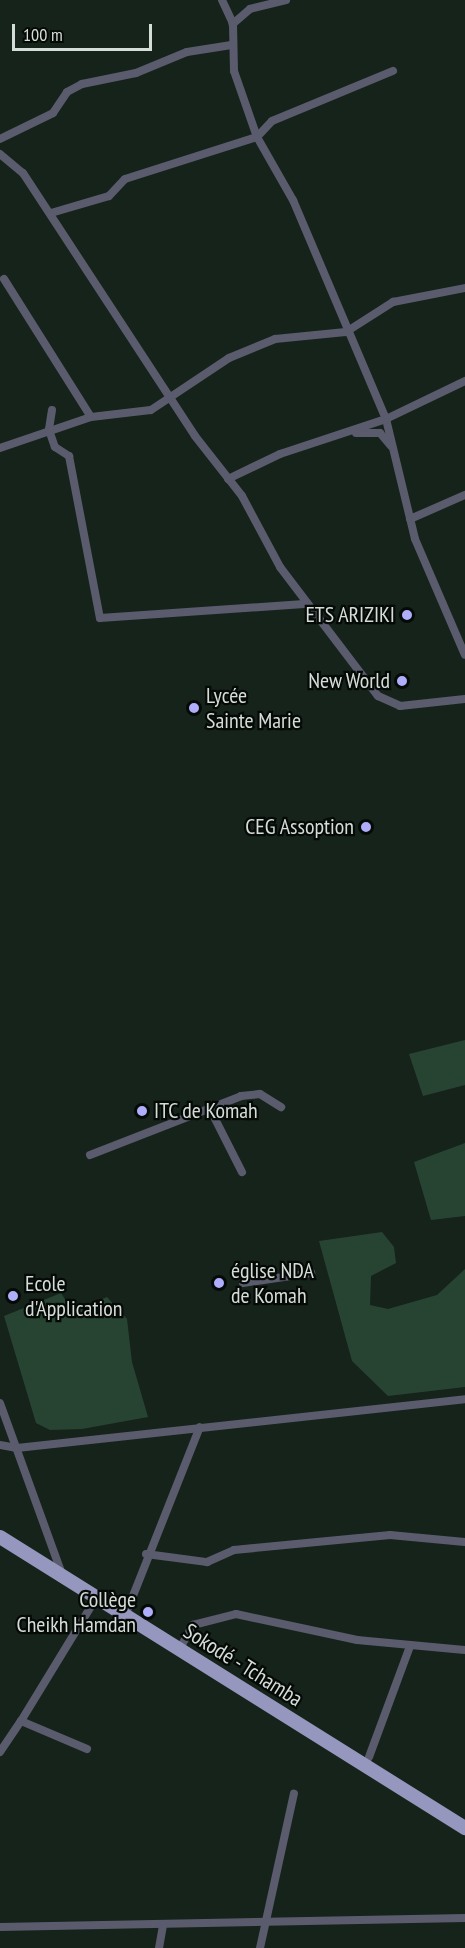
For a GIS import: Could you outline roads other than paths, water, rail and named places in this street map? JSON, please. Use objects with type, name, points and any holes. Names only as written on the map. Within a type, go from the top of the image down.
[{"type":"main road","name":"Sokodé - Tchamba","points":[[0,1537],[465,1828]]},
{"type":"street","points":[[222,0],[233,24],[231,45],[257,137],[293,200],[346,332],[386,419],[410,519],[437,599],[465,655]]},
{"type":"street","points":[[233,24],[250,9],[286,0]]},
{"type":"street","points":[[0,139],[52,112],[67,92],[82,84],[136,73],[187,52],[231,45]]},
{"type":"street","points":[[51,213],[109,196],[125,179],[257,137],[272,120],[393,71]]},
{"type":"street","points":[[0,154],[24,173],[175,399],[195,436],[228,479],[308,604],[378,696],[400,706],[465,699]]},
{"type":"street","points":[[4,279],[91,417]]},
{"type":"street","points":[[0,448],[91,417],[151,410],[175,399],[228,358],[275,339],[346,332],[393,302],[465,288]]},
{"type":"street","points":[[228,479],[332,437],[386,419],[465,381]]},
{"type":"street","points":[[52,410],[49,430],[55,447],[69,456],[100,618],[308,604]]},
{"type":"street","points":[[332,437],[380,433],[393,450]]},
{"type":"street","points":[[410,519],[465,495]]},
{"type":"street","points":[[90,1155],[209,1107],[261,1094],[281,1107]]},
{"type":"street","points":[[209,1107],[242,1172]]},
{"type":"street","points":[[243,1283],[311,1273]]},
{"type":"street","points":[[0,1445],[17,1448],[465,1399]]},
{"type":"street","points":[[0,1402],[63,1577]]},
{"type":"street","points":[[125,1616],[146,1554],[200,1427]]},
{"type":"street","points":[[146,1554],[207,1562],[234,1550],[390,1535],[465,1542]]},
{"type":"street","points":[[0,1752],[96,1598]]},
{"type":"street","points":[[179,1650],[193,1625],[236,1614],[410,1646],[465,1650]]},
{"type":"street","points":[[369,1757],[410,1646]]},
{"type":"street","points":[[21,1721],[87,1749]]},
{"type":"street","points":[[260,1948],[294,1794]]},
{"type":"street","points":[[0,1927],[264,1924],[465,1918]]},
{"type":"street","points":[[159,1948],[163,1925]]},
{"type":"place","name":"ETS ARIZIKI","points":[[407,615]]},
{"type":"place","name":"New World","points":[[402,681]]},
{"type":"place","name":"Lycée Sainte Marie","points":[[194,708]]},
{"type":"place","name":"CEG Assoption","points":[[366,827]]},
{"type":"place","name":"ITC de Komah","points":[[142,1111]]},
{"type":"place","name":"église NDA de Komah","points":[[219,1283]]},
{"type":"place","name":"Ecole d'Application","points":[[13,1296]]},
{"type":"place","name":"Collège Cheikh Hamdan","points":[[148,1612]]}]
